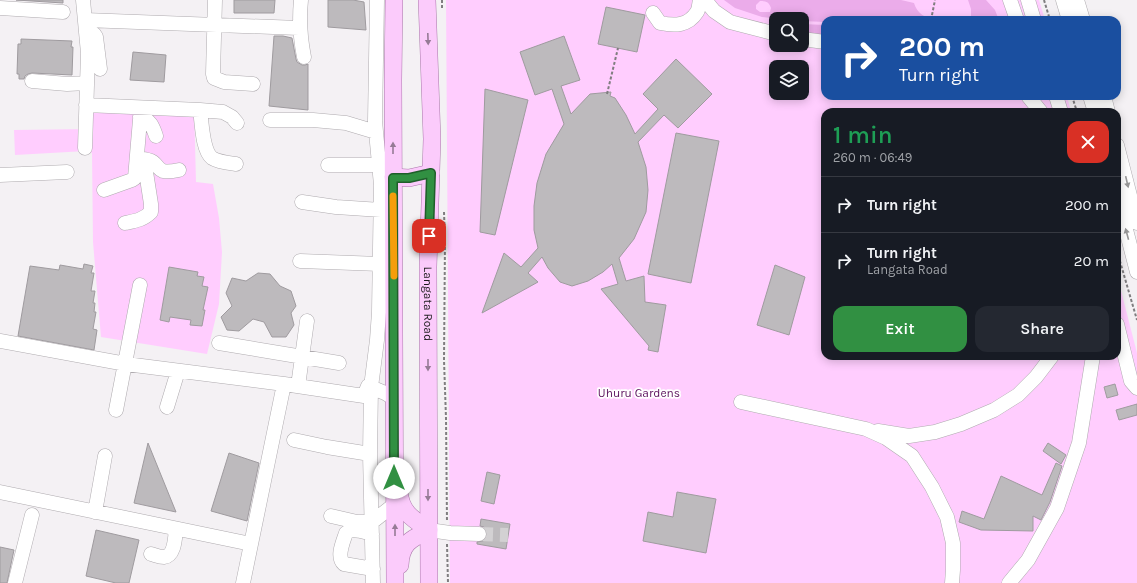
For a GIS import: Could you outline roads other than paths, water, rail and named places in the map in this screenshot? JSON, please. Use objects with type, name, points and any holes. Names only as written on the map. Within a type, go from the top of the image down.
[{"type":"main road","points":[[394,0],[393,178],[395,583]]},
{"type":"main road","name":"Langata Road","points":[[427,0],[432,139],[428,267],[429,583]]},
{"type":"main road","points":[[393,178],[409,178],[431,173]]},
{"type":"main road","points":[[394,438],[400,497],[403,505],[407,513],[429,530],[411,539],[404,547],[400,560],[399,583]]},
{"type":"street","points":[[83,0],[88,53],[85,148]]},
{"type":"street","points":[[215,0],[214,78],[224,82],[253,84]]},
{"type":"street","points":[[301,0],[299,18],[304,57]]},
{"type":"street","points":[[373,575],[369,388],[377,340],[381,210],[381,185],[376,132],[377,0]]},
{"type":"street","points":[[653,13],[660,23],[672,26],[680,25],[690,19],[698,11],[700,0]]},
{"type":"street","points":[[705,0],[714,11],[730,22],[769,32]]},
{"type":"street","points":[[1010,0],[1016,16]]},
{"type":"street","points":[[1028,0],[1033,16]]},
{"type":"street","points":[[1063,0],[1067,16]]},
{"type":"street","points":[[1077,0],[1082,16]]},
{"type":"street","points":[[0,8],[63,12]]},
{"type":"street","points":[[85,25],[215,25],[300,28]]},
{"type":"street","points":[[85,25],[96,37],[100,69]]},
{"type":"street","points":[[809,40],[821,41]]},
{"type":"street","points":[[376,78],[393,80]]},
{"type":"street","points":[[32,81],[66,84],[87,83]]},
{"type":"street","points":[[1031,100],[1038,108]]},
{"type":"street","points":[[86,105],[141,112],[200,110],[223,112],[237,122]]},
{"type":"street","points":[[200,110],[205,147],[211,157],[220,161],[236,164]]},
{"type":"street","points":[[141,112],[153,127],[156,136]]},
{"type":"street","points":[[125,223],[141,220],[151,212],[151,204],[141,159],[141,112]]},
{"type":"street","points":[[270,120],[313,120],[346,123],[376,132]]},
{"type":"street","points":[[141,159],[153,162],[160,170],[179,170]]},
{"type":"street","points":[[104,190],[135,178],[141,159]]},
{"type":"street","points":[[1121,160],[1137,222]]},
{"type":"street","points":[[328,165],[379,166]]},
{"type":"street","points":[[0,175],[67,172]]},
{"type":"street","points":[[302,202],[336,207],[381,210]]},
{"type":"street","points":[[1121,210],[1137,272]]},
{"type":"street","points":[[300,261],[380,264]]},
{"type":"street","points":[[116,410],[140,285]]},
{"type":"street","points":[[243,583],[251,544],[291,385],[302,357],[307,321]]},
{"type":"street","points":[[1121,339],[1132,380],[1137,388]]},
{"type":"street","points":[[0,341],[126,364],[178,371],[291,385],[369,388],[385,393],[394,399]]},
{"type":"street","points":[[219,343],[338,363]]},
{"type":"street","points":[[741,402],[866,429],[909,436],[935,432],[961,424],[994,410],[1018,395],[1036,377],[1049,360]]},
{"type":"street","points":[[1009,583],[1028,560],[1057,508],[1079,443],[1092,360]]},
{"type":"street","points":[[167,406],[178,371]]},
{"type":"street","points":[[369,388],[394,374]]},
{"type":"street","points":[[866,429],[886,438],[912,456],[932,487],[947,517],[953,542],[952,583]]},
{"type":"street","points":[[294,440],[370,454]]},
{"type":"street","points":[[95,512],[105,456]]},
{"type":"street","points":[[0,492],[251,544]]},
{"type":"street","points":[[389,583],[344,564],[341,561],[340,556],[346,533],[348,531],[372,528],[394,504]]},
{"type":"street","points":[[15,583],[32,515]]},
{"type":"street","points":[[331,516],[358,522],[372,528]]},
{"type":"street","points":[[151,554],[164,557],[168,556],[171,552],[176,529]]},
{"type":"street","points":[[429,530],[447,533],[479,534]]},
{"type":"tunnel","points":[[479,534],[508,535]]},
{"type":"park label","name":"Uhuru Gardens","points":[[639,393]]}]
